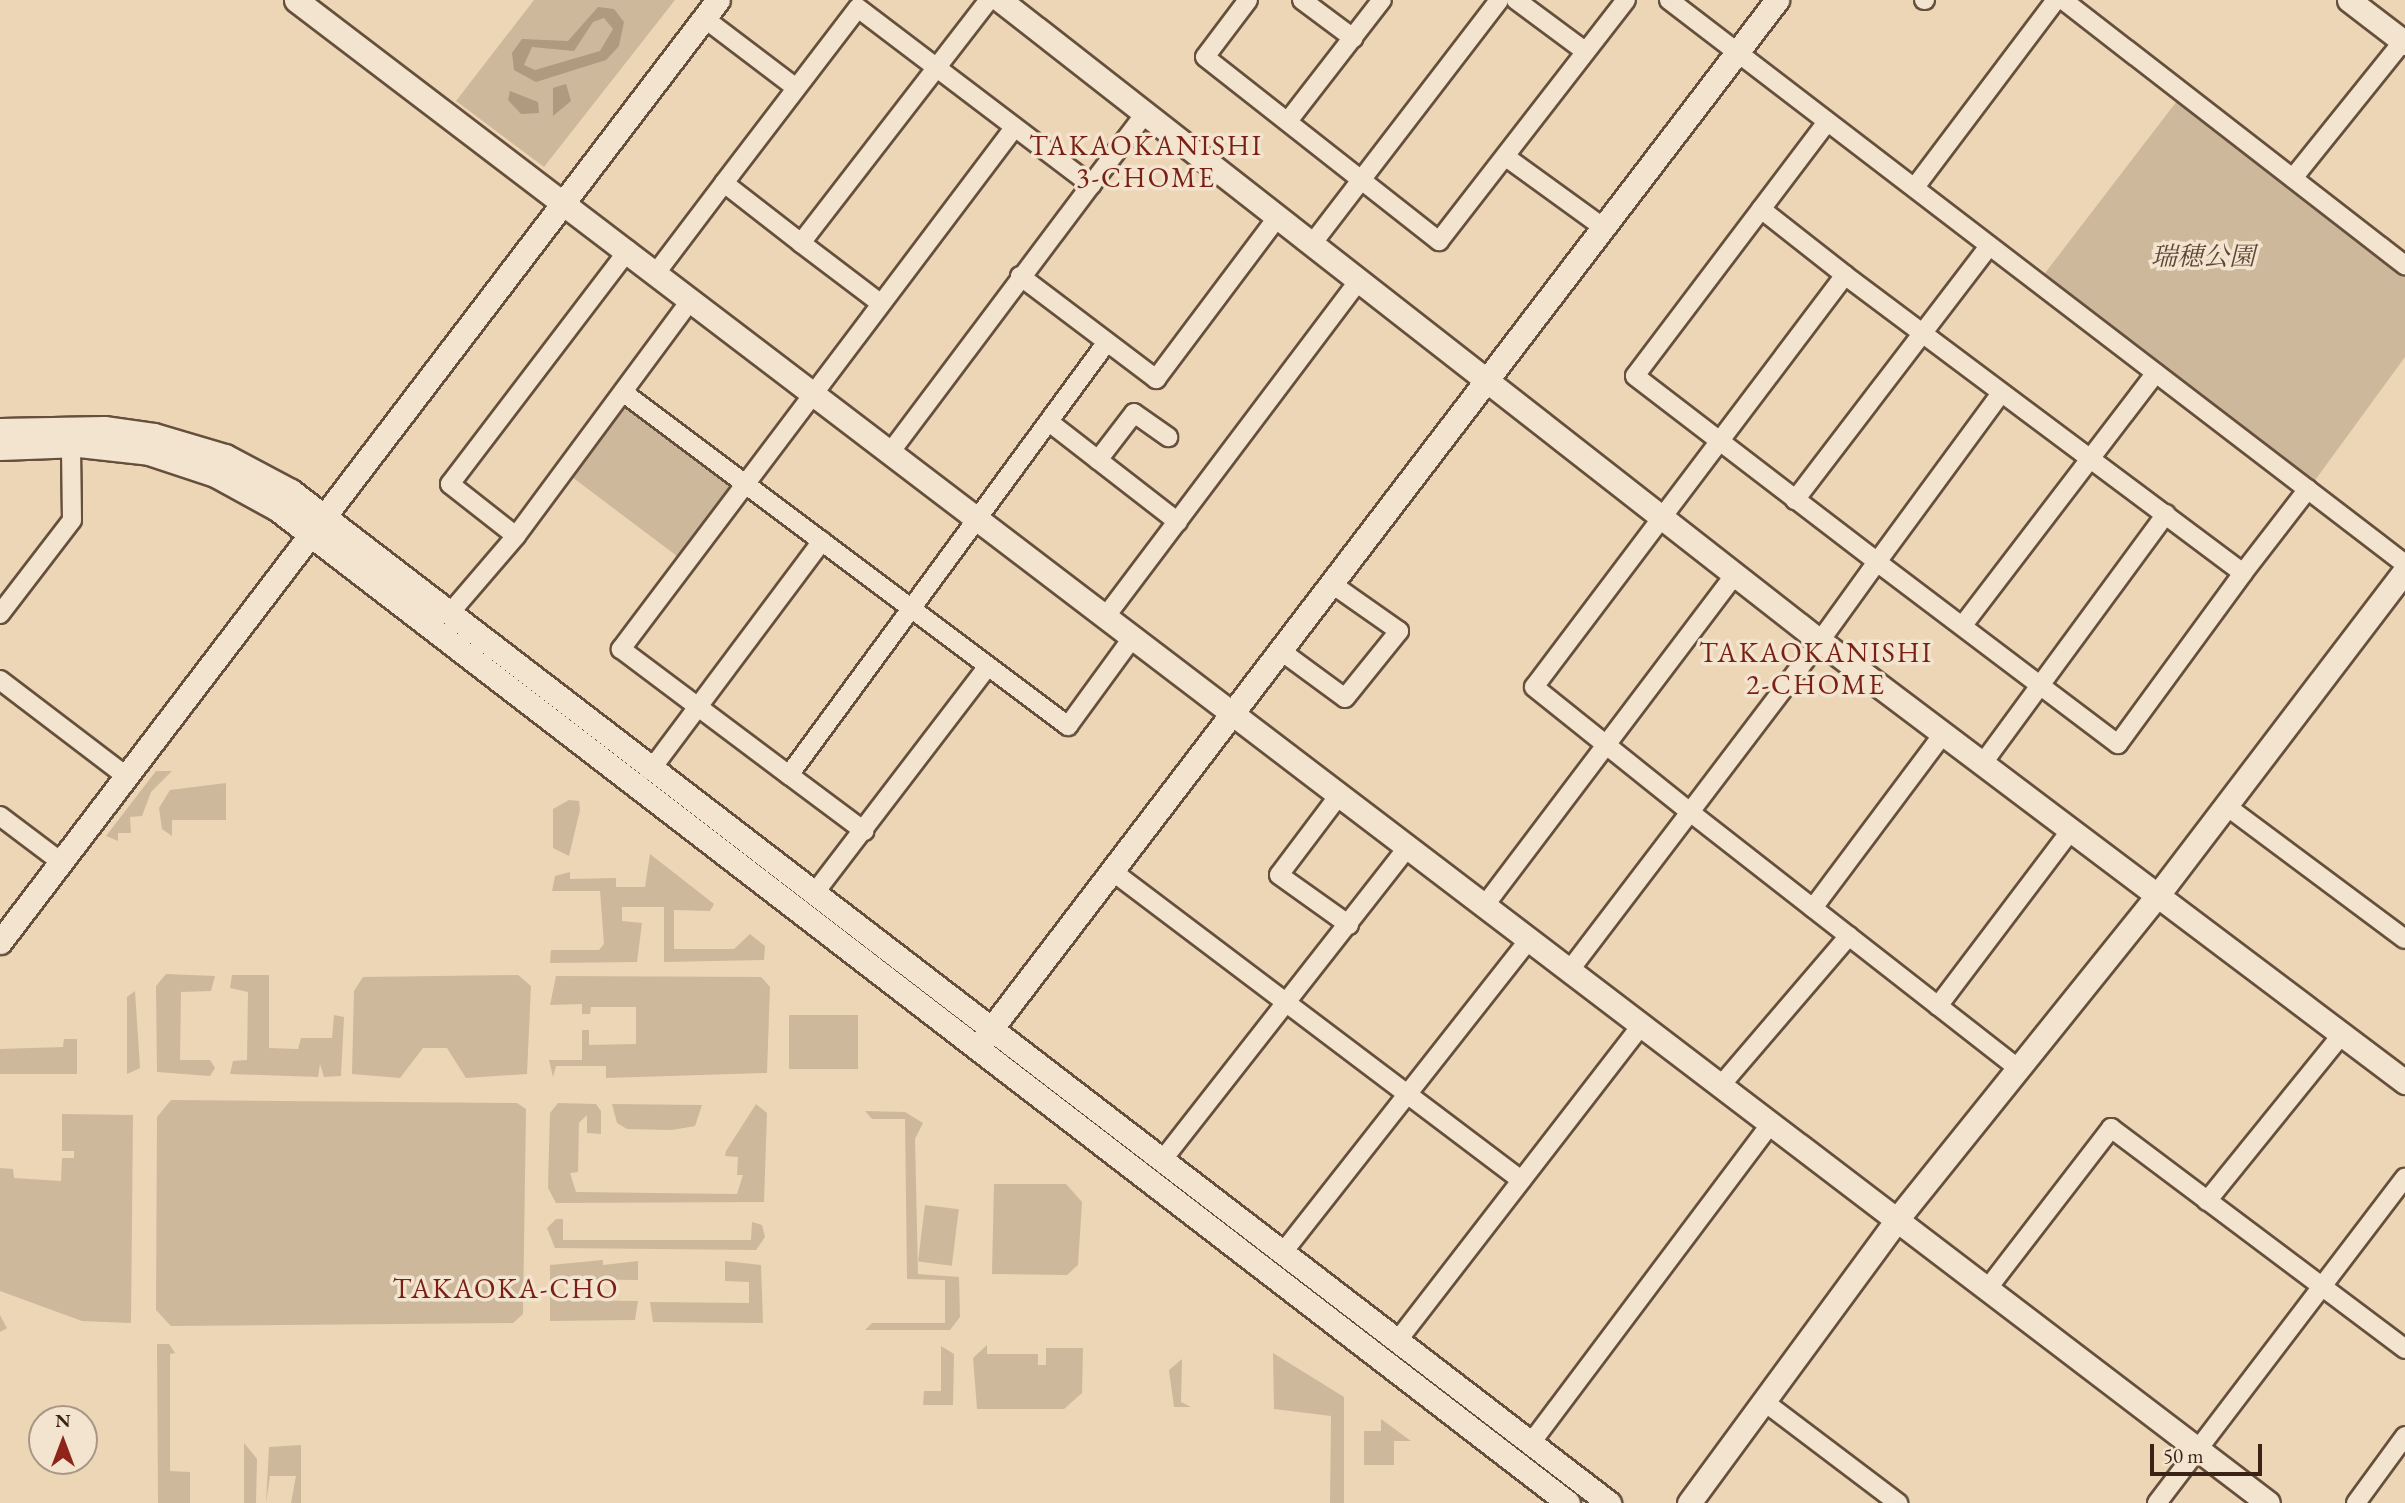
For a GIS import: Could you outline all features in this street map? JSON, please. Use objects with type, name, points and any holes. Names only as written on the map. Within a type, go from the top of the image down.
[{"type":"street","points":[[296,0],[565,200],[690,301],[892,450],[1641,1027],[1722,1084],[1898,1217],[2268,1503]]},
{"type":"street","points":[[801,243],[989,0]]},
{"type":"street","points":[[1000,0],[1143,115],[1820,641],[2405,1082]]},
{"type":"street","points":[[1248,0],[1205,57],[1439,242],[1626,0]]},
{"type":"street","points":[[1302,0],[1353,38]]},
{"type":"street","points":[[1288,121],[1382,0]]},
{"type":"street","points":[[1312,244],[1499,0]]},
{"type":"street","points":[[1516,0],[1585,51]]},
{"type":"street","points":[[1669,0],[2405,564]]},
{"type":"street","points":[[979,1045],[1777,0]]},
{"type":"street","points":[[1915,187],[2056,0]]},
{"type":"street","points":[[2063,0],[2405,265]]},
{"type":"street","points":[[2293,178],[2404,42],[2349,0]]},
{"type":"street","points":[[656,273],[795,87],[858,8],[1091,185]]},
{"type":"street","points":[[0,942],[711,9],[795,87]]},
{"type":"street","points":[[892,450],[1143,115]]},
{"type":"street","points":[[1827,121],[1635,376],[1721,445],[2118,744],[2308,489]]},
{"type":"street","points":[[864,831],[621,649],[744,479],[1014,128]]},
{"type":"street","points":[[1506,157],[1604,228]]},
{"type":"street","points":[[724,183],[880,303]]},
{"type":"street","points":[[1761,209],[1919,332],[2091,457],[2243,573]]},
{"type":"street","points":[[1020,276],[1156,379],[1277,218]]},
{"type":"street","points":[[1795,500],[1919,332],[1989,246]]},
{"type":"street","points":[[516,536],[450,484],[628,250]]},
{"type":"street","points":[[1845,275],[1665,521],[1534,687],[1690,813],[2019,1069]]},
{"type":"street","points":[[1106,616],[1358,281]]},
{"type":"street","points":[[450,613],[516,536],[690,301]]},
{"type":"street","points":[[789,775],[909,606],[978,518],[1107,342]]},
{"type":"street","points":[[1963,625],[2156,373]]},
{"type":"street","points":[[624,393],[744,479],[1068,726],[1133,637]]},
{"type":"street","points":[[1569,971],[1820,641],[2001,393]]},
{"type":"street","points":[[1098,460],[1134,413],[1168,436]]},
{"type":"street","points":[[1049,422],[1178,522]]},
{"type":"street","points":[[0,430],[104,428],[178,441],[248,467],[324,516],[650,771],[993,1027],[1609,1503]]},
{"type":"street","points":[[0,614],[72,520],[71,446]]},
{"type":"street","points":[[0,448],[71,446],[138,451],[194,466],[257,496],[979,1045],[1568,1503]]},
{"type":"street","points":[[1983,763],[2038,684],[2166,514]]},
{"type":"street","points":[[650,771],[699,710],[822,541]]},
{"type":"street","points":[[1689,1503],[1766,1403],[1898,1217],[2157,896],[2405,570]]},
{"type":"street","points":[[1485,905],[1735,575]]},
{"type":"street","points":[[1281,651],[1345,698],[1399,631],[1332,584]]},
{"type":"street","points":[[813,895],[988,666]]},
{"type":"street","points":[[0,680],[126,776]]},
{"type":"street","points":[[1813,908],[1944,733]]},
{"type":"street","points":[[1340,794],[1279,875],[1349,925]]},
{"type":"street","points":[[2225,805],[2405,939]]},
{"type":"street","points":[[0,816],[61,862]]},
{"type":"street","points":[[1938,1006],[2071,830]]},
{"type":"street","points":[[1164,1158],[1289,1005],[1408,847]]},
{"type":"street","points":[[1112,871],[1521,1180]]},
{"type":"street","points":[[1722,1084],[1849,936]]},
{"type":"street","points":[[1284,1251],[1405,1093],[1529,940]]},
{"type":"street","points":[[1398,1340],[1641,1027]]},
{"type":"street","points":[[2207,1201],[2342,1034]]},
{"type":"street","points":[[1531,1443],[1772,1122]]},
{"type":"street","points":[[1988,1288],[2111,1128],[2405,1349]]},
{"type":"street","points":[[2157,1503],[2405,1179]]},
{"type":"street","points":[[1766,1403],[1898,1503]]},
{"type":"street","points":[[2356,1503],[2405,1436]]},
{"type":"green space","points":[[534,0],[675,0],[544,167],[456,101]]},
{"type":"green space","name":"瑞穂公園","points":[[2180,97],[2405,269],[2405,357],[2313,483],[2042,277]]},
{"type":"green space","points":[[625,398],[734,480],[677,556],[568,474]]},
{"type":"green space","points":[[156,771],[172,771],[151,792],[142,816],[130,817],[131,833],[118,833],[118,841],[106,836]]},
{"type":"green space","points":[[226,783],[226,820],[172,820],[172,836],[162,829],[159,808],[170,790]]},
{"type":"green space","points":[[569,800],[579,801],[580,810],[569,856],[553,848],[553,809]]},
{"type":"green space","points":[[650,854],[714,904],[710,911],[674,910],[674,949],[734,949],[750,934],[765,946],[764,960],[664,962],[664,907],[622,907],[622,921],[642,923],[637,962],[550,963],[551,950],[599,950],[604,944],[600,891],[552,891],[555,876],[570,872],[570,879],[616,878],[616,887],[645,887]]},
{"type":"green space","points":[[166,974],[215,976],[211,991],[181,992],[180,1060],[210,1060],[215,1068],[210,1076],[157,1072],[156,986]]},
{"type":"green space","points":[[232,975],[269,975],[269,1048],[298,1049],[301,1038],[332,1038],[334,1015],[344,1017],[341,1076],[324,1077],[320,1064],[318,1077],[230,1074],[233,1061],[247,1060],[248,992],[230,988]]},
{"type":"green space","points":[[518,975],[531,986],[527,1074],[466,1078],[447,1048],[423,1048],[400,1078],[352,1074],[354,991],[363,977]]},
{"type":"green space","points":[[556,976],[761,977],[770,987],[767,1073],[606,1078],[606,1066],[556,1066],[553,1077],[549,1060],[582,1060],[582,1030],[589,1030],[589,1045],[636,1044],[636,1007],[591,1007],[590,1014],[582,1014],[582,1004],[550,1005]]},
{"type":"green space","points":[[135,991],[140,1068],[127,1074],[127,997]]},
{"type":"green space","points":[[789,1015],[858,1015],[858,1069],[789,1069]]},
{"type":"green space","points":[[64,1039],[77,1039],[77,1074],[0,1074],[0,1049],[63,1047]]},
{"type":"green space","points":[[171,1100],[517,1103],[526,1109],[523,1314],[513,1323],[171,1326],[156,1310],[157,1117]]},
{"type":"green space","points":[[558,1103],[596,1104],[601,1111],[601,1134],[587,1133],[587,1115],[579,1123],[578,1172],[570,1173],[576,1192],[737,1194],[743,1175],[737,1175],[738,1157],[725,1156],[726,1151],[756,1104],[767,1113],[764,1202],[556,1203],[548,1188],[550,1113]]},
{"type":"green space","points":[[612,1104],[702,1105],[695,1126],[672,1130],[627,1129],[617,1123]]},
{"type":"green space","points":[[865,1111],[905,1112],[923,1123],[915,1139],[918,1274],[959,1277],[960,1317],[950,1330],[865,1330],[872,1323],[945,1323],[945,1280],[907,1279],[905,1119],[872,1119]]},
{"type":"green space","points":[[62,1114],[133,1115],[131,1323],[82,1321],[0,1291],[0,1168],[13,1169],[14,1178],[61,1181],[62,1158],[74,1158],[74,1151],[62,1151]]},
{"type":"green space","points":[[994,1184],[1066,1184],[1082,1202],[1078,1265],[1067,1275],[992,1274]]},
{"type":"green space","points":[[925,1205],[959,1209],[952,1266],[918,1262]]},
{"type":"green space","points":[[556,1219],[563,1219],[563,1240],[751,1240],[752,1222],[762,1225],[765,1237],[756,1250],[555,1248],[547,1228]]},
{"type":"green space","points":[[603,1260],[603,1265],[638,1261],[638,1280],[554,1279],[554,1293],[561,1293],[561,1300],[638,1301],[635,1320],[550,1321],[550,1265]]},
{"type":"green space","points":[[725,1261],[761,1265],[763,1323],[653,1322],[650,1302],[749,1303],[749,1282],[725,1281]]},
{"type":"green space","points":[[0,1315],[7,1328],[0,1332]]},
{"type":"green space","points":[[157,1344],[169,1344],[175,1353],[170,1354],[170,1471],[190,1472],[190,1503],[158,1503]]},
{"type":"green space","points":[[987,1345],[987,1354],[1038,1354],[1038,1365],[1046,1365],[1046,1348],[1083,1348],[1082,1393],[1064,1409],[977,1409],[973,1358]]},
{"type":"green space","points":[[941,1346],[954,1354],[953,1405],[923,1405],[924,1391],[941,1391]]},
{"type":"green space","points":[[1273,1353],[1344,1397],[1344,1503],[1330,1503],[1331,1416],[1274,1409]]},
{"type":"green space","points":[[1182,1359],[1181,1402],[1191,1407],[1174,1407],[1169,1370]]},
{"type":"green space","points":[[1381,1419],[1411,1441],[1394,1441],[1394,1465],[1364,1465],[1364,1431],[1381,1431]]},
{"type":"green space","points":[[244,1443],[257,1459],[256,1503],[244,1503]]},
{"type":"green space","points":[[301,1445],[301,1503],[291,1503],[296,1476],[270,1476],[266,1503],[269,1447]]},
{"type":"shaded area","points":[[598,7],[614,9],[624,22],[619,46],[606,60],[536,82],[514,70],[512,53],[522,39],[568,41]],"holes":[[[604,18],[613,29],[600,51],[535,70],[524,65],[532,47],[574,51],[593,22]]]},
{"type":"shaded area","points":[[566,84],[571,101],[553,116],[553,88]]},
{"type":"shaded area","points":[[510,91],[538,102],[539,113],[521,114],[508,100]]},
{"type":"district","name":"TAKAOKANISHI 3-CHOME","points":[[1146,161]]},
{"type":"district","name":"TAKAOKANISHI 2-CHOME","points":[[1816,668]]},
{"type":"district","name":"TAKAOKA-CHO","points":[[506,1288]]}]
